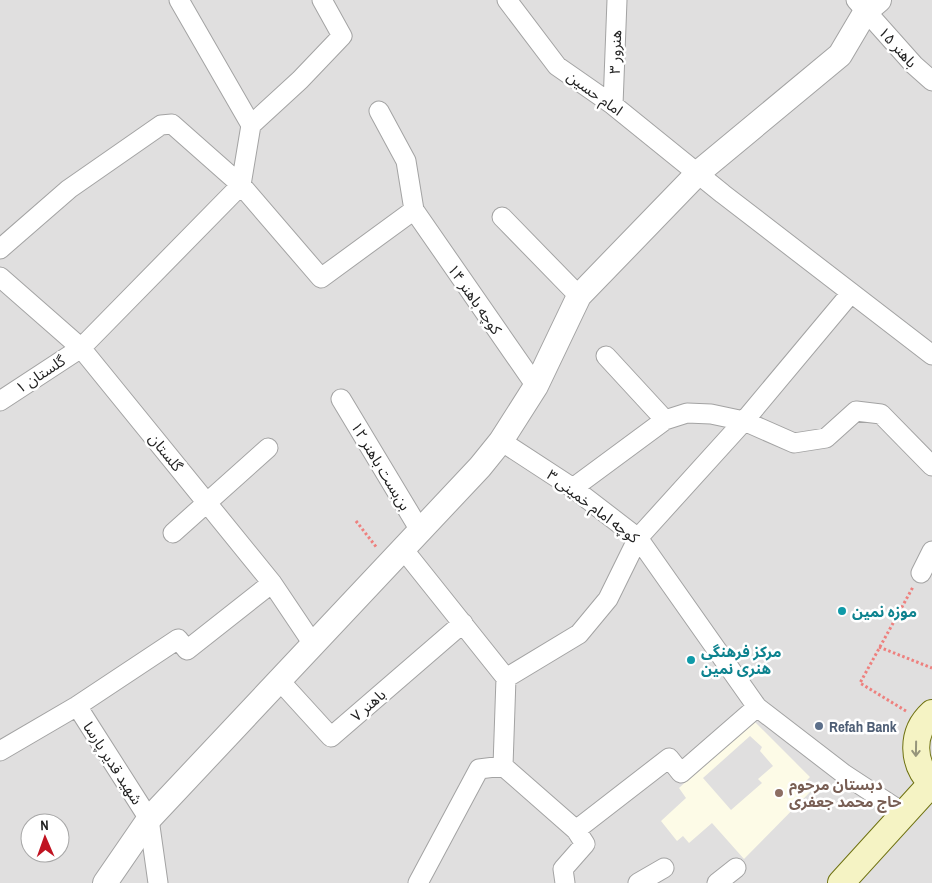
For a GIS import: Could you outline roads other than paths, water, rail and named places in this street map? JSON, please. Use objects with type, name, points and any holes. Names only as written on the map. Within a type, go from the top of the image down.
[{"type":"main road","points":[[841,883],[932,784],[922,772],[916,757],[916,741],[921,726],[932,712]]},
{"type":"street","points":[[179,0],[251,125]]},
{"type":"street","points":[[240,184],[251,125],[300,80],[342,36],[322,0]]},
{"type":"street","name":"امام حسین","points":[[507,0],[557,66],[613,105],[699,172],[723,194],[932,354]]},
{"type":"street","name":"هنرور ۳","points":[[613,105],[617,0]]},
{"type":"street","points":[[105,883],[149,819],[312,644],[421,532],[501,441],[536,386],[579,296],[699,172],[840,55],[867,4]]},
{"type":"street","name":"باهنر ۱۵","points":[[867,4],[914,65],[932,81]]},
{"type":"street","points":[[0,249],[69,189],[161,125],[172,124],[240,184],[321,278],[414,210],[406,161],[379,111]]},
{"type":"street","name":"گلستان ۱","points":[[0,401],[81,348],[240,184]]},
{"type":"street","name":"کوچه باهنر ۱۴","points":[[414,210],[536,386]]},
{"type":"street","points":[[502,217],[579,296]]},
{"type":"street","name":"گلستان","points":[[0,277],[81,348],[272,583],[312,644]]},
{"type":"street","points":[[506,678],[579,634],[608,599],[638,538],[744,421],[851,293]]},
{"type":"street","points":[[606,356],[665,420]]},
{"type":"street","name":"بن‌بست باهنر ۱۲","points":[[341,399],[421,532]]},
{"type":"street","points":[[573,488],[665,420],[688,413],[711,414],[744,421],[794,443],[826,438],[856,411],[881,414],[932,466]]},
{"type":"street","name":"کوچه امام خمینی ۳","points":[[501,441],[573,488],[638,538],[757,707],[844,774],[905,814]]},
{"type":"street","points":[[172,533],[268,448]]},
{"type":"street","points":[[921,573],[932,552]]},
{"type":"street","points":[[396,557],[463,623],[506,678],[503,766]]},
{"type":"street","points":[[0,751],[77,706],[178,639],[187,650],[272,583]]},
{"type":"street","name":"باهنر ۷","points":[[278,680],[331,737],[463,623]]},
{"type":"street","name":"شهید قدیر پارسا","points":[[77,706],[149,819]]},
{"type":"street","points":[[576,830],[669,758],[680,774],[757,707]]},
{"type":"street","points":[[418,883],[479,769],[503,766],[576,830],[584,844],[563,869],[566,883]]},
{"type":"street","points":[[149,819],[158,883]]},
{"type":"street","points":[[638,883],[664,868]]},
{"type":"street","points":[[717,883],[736,868]]},
{"type":"place","name":"موزه نمین","points":[[842,611]]},
{"type":"place","name":"مرکز فرهنگی هنری نمین","points":[[691,660]]},
{"type":"place","name":"Refah Bank","points":[[819,726]]},
{"type":"place","name":"دبستان مرحوم حاج محمد جعفری","points":[[779,793]]}]
